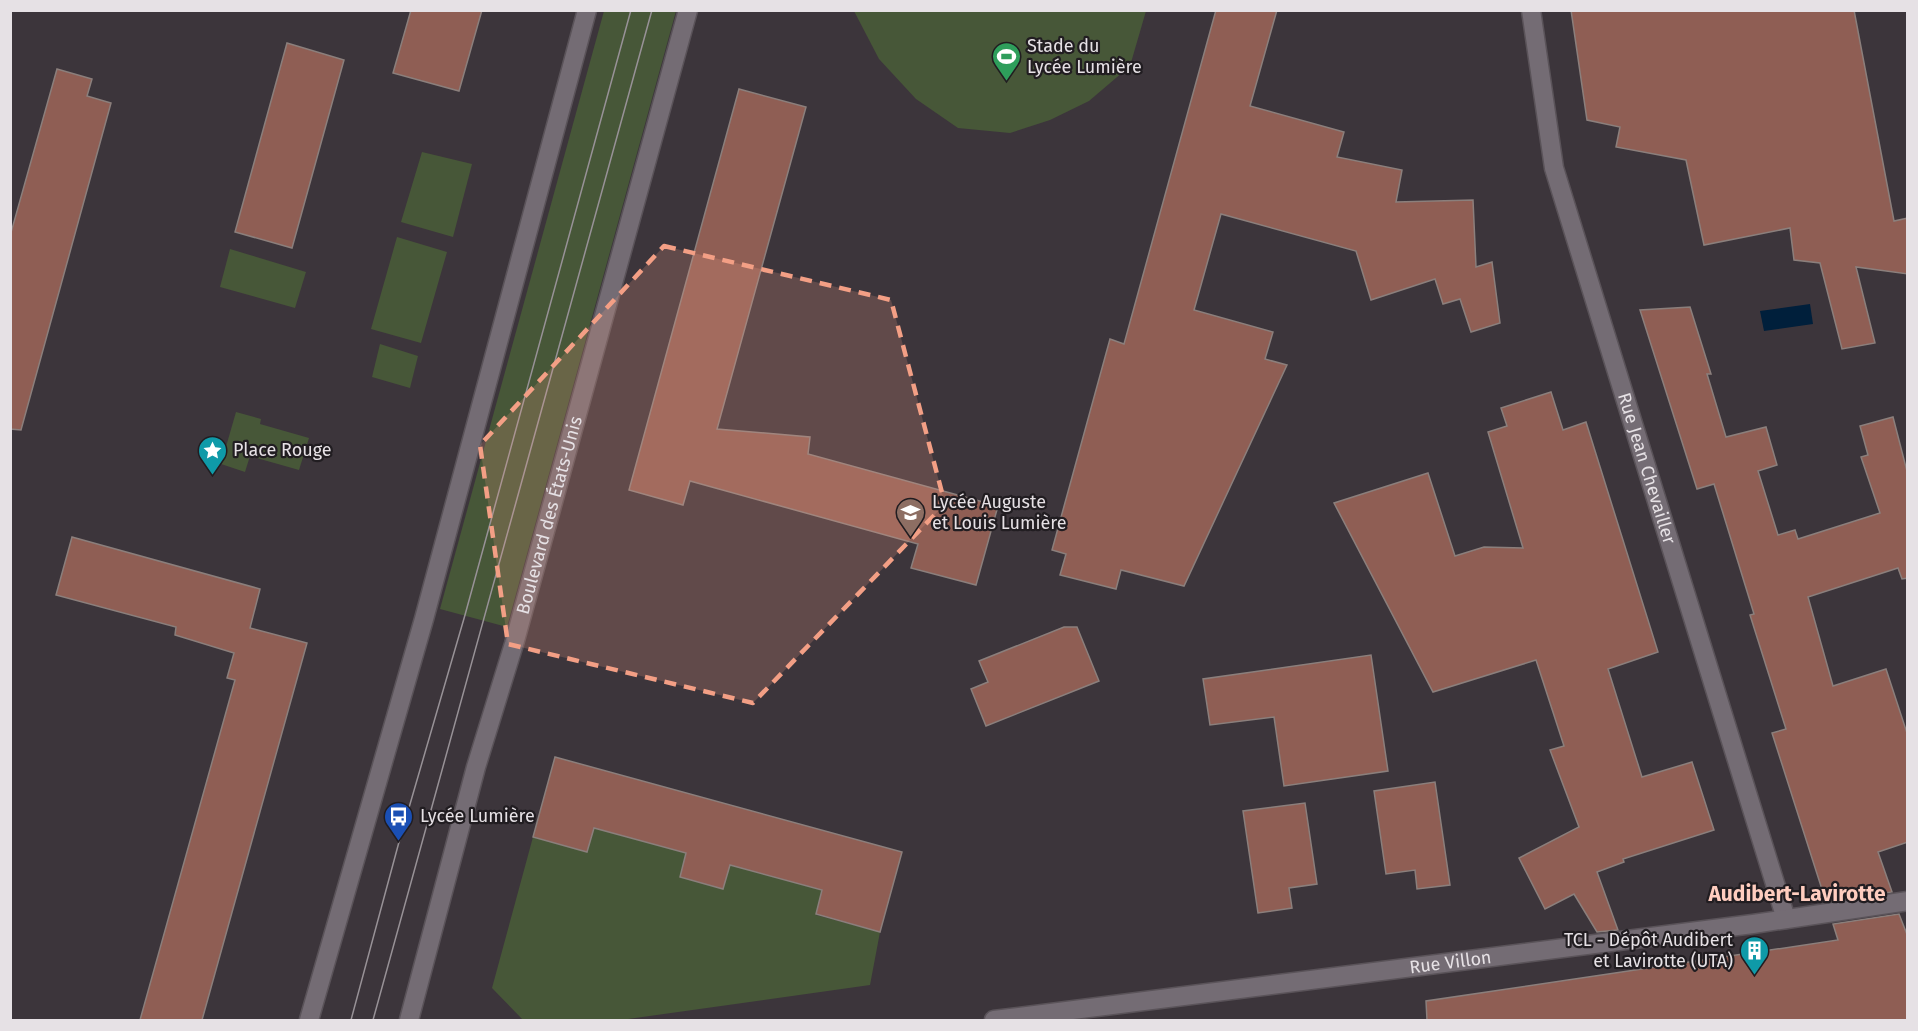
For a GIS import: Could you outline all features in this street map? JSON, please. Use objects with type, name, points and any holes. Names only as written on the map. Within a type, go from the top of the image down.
[{"type":"main road","points":[[309,1020],[424,620],[587,10]]},
{"type":"main road","name":"Boulevard des États-Unis","points":[[409,1020],[476,767],[514,644],[688,10]]},
{"type":"main road","name":"Rue Jean Chevailler","points":[[1531,10],[1554,168],[1786,919]]},
{"type":"main road","name":"Rue Villon","points":[[994,1020],[1786,919],[1908,901]]},
{"type":"highlighted area","points":[[664,246],[891,300],[945,504],[753,703],[508,644],[480,445]]},
{"type":"green space","points":[[604,11],[676,11],[507,627],[440,609]]},
{"type":"green space","name":"Stade du Lycée Lumière","points":[[854,11],[1146,11],[1130,66],[1089,101],[1050,120],[1010,133],[958,128],[916,99],[879,59]]},
{"type":"green space","points":[[422,152],[472,164],[453,237],[401,222]]},
{"type":"green space","points":[[397,237],[447,252],[421,343],[371,329]]},
{"type":"green space","points":[[230,249],[306,272],[295,308],[220,287]]},
{"type":"green space","points":[[380,344],[418,356],[410,388],[372,377]]},
{"type":"green space","points":[[236,412],[261,419],[260,424],[309,438],[299,470],[250,456],[245,472],[221,464]]},
{"type":"green space","points":[[594,828],[686,853],[680,877],[723,889],[730,865],[822,890],[816,915],[880,932],[870,985],[621,1020],[523,1020],[492,988],[533,837],[587,852]]},
{"type":"water","points":[[1810,304],[1813,324],[1764,331],[1760,311]]},
{"type":"building","points":[[411,10],[482,10],[459,91],[393,73]]},
{"type":"building","points":[[1216,10],[1277,10],[1250,106],[1344,132],[1337,157],[1402,170],[1396,202],[1473,200],[1476,267],[1492,262],[1500,323],[1471,332],[1460,299],[1443,304],[1435,279],[1371,300],[1356,251],[1221,214],[1194,310],[1273,332],[1265,359],[1287,365],[1184,586],[1121,570],[1116,589],[1060,575],[1066,554],[1052,550],[1110,339],[1124,344]]},
{"type":"building","points":[[1571,10],[1854,10],[1894,221],[1908,218],[1908,274],[1856,267],[1875,343],[1842,349],[1820,263],[1794,260],[1790,228],[1704,245],[1686,160],[1616,147],[1620,127],[1587,120]]},
{"type":"building","points":[[287,43],[344,60],[292,248],[235,232]]},
{"type":"building","points":[[57,69],[92,79],[87,96],[111,103],[21,430],[10,429],[10,236]]},
{"type":"building","points":[[739,89],[806,107],[717,429],[810,437],[808,454],[998,506],[976,585],[911,568],[918,544],[690,481],[683,505],[629,490]]},
{"type":"building","points":[[1690,307],[1711,374],[1707,374],[1726,437],[1766,427],[1777,465],[1758,471],[1778,535],[1795,530],[1798,539],[1880,513],[1861,457],[1868,455],[1860,426],[1893,417],[1908,475],[1908,578],[1902,579],[1898,568],[1808,597],[1833,686],[1886,669],[1908,736],[1908,842],[1878,852],[1892,892],[1826,902],[1772,733],[1786,729],[1750,615],[1754,614],[1714,484],[1697,489],[1640,310]]},
{"type":"building","points":[[1551,392],[1563,430],[1586,422],[1658,652],[1608,669],[1642,777],[1692,762],[1714,830],[1623,859],[1624,862],[1597,872],[1618,930],[1597,932],[1574,894],[1545,909],[1519,858],[1579,827],[1550,750],[1564,746],[1536,660],[1433,692],[1334,503],[1428,473],[1455,556],[1484,547],[1523,548],[1488,432],[1507,426],[1501,408]]},
{"type":"building","points":[[72,537],[260,589],[250,628],[307,643],[202,1020],[140,1020],[235,680],[227,678],[234,653],[175,635],[176,627],[56,595]]},
{"type":"building","points":[[1064,627],[1077,627],[1099,681],[986,726],[971,689],[988,682],[979,661]]},
{"type":"building","points":[[1371,655],[1388,771],[1284,786],[1274,717],[1210,725],[1203,679]]},
{"type":"building","points":[[555,757],[902,852],[880,932],[816,914],[822,890],[730,865],[723,889],[680,877],[686,853],[594,828],[587,852],[533,837]]},
{"type":"building","points":[[1435,782],[1450,885],[1417,889],[1415,870],[1386,874],[1374,791]]},
{"type":"building","points":[[1305,803],[1317,884],[1289,888],[1292,908],[1258,913],[1243,811]]},
{"type":"building","name":"TCL - Dépôt Audibert et Lavirotte (UTA)","points":[[1899,914],[1908,937],[1908,1020],[1427,1020],[1426,1001],[1838,940],[1833,924]]},
{"type":"tram line","points":[[351,1020],[631,10]]},
{"type":"tram line","points":[[373,1020],[652,10]]},
{"type":"place","name":"Stade du Lycée Lumière","points":[[1006,82]]},
{"type":"place","name":"Place Rouge","points":[[212,476]]},
{"type":"place","name":"Lycée Auguste et Louis Lumière","points":[[911,538]]},
{"type":"place","name":"Lycée Lumière","points":[[399,842]]},
{"type":"place","name":"TCL - Dépôt Audibert et Lavirotte (UTA)","points":[[1754,976]]},
{"type":"district","name":"Audibert-Lavirotte","points":[[1797,894]]}]
